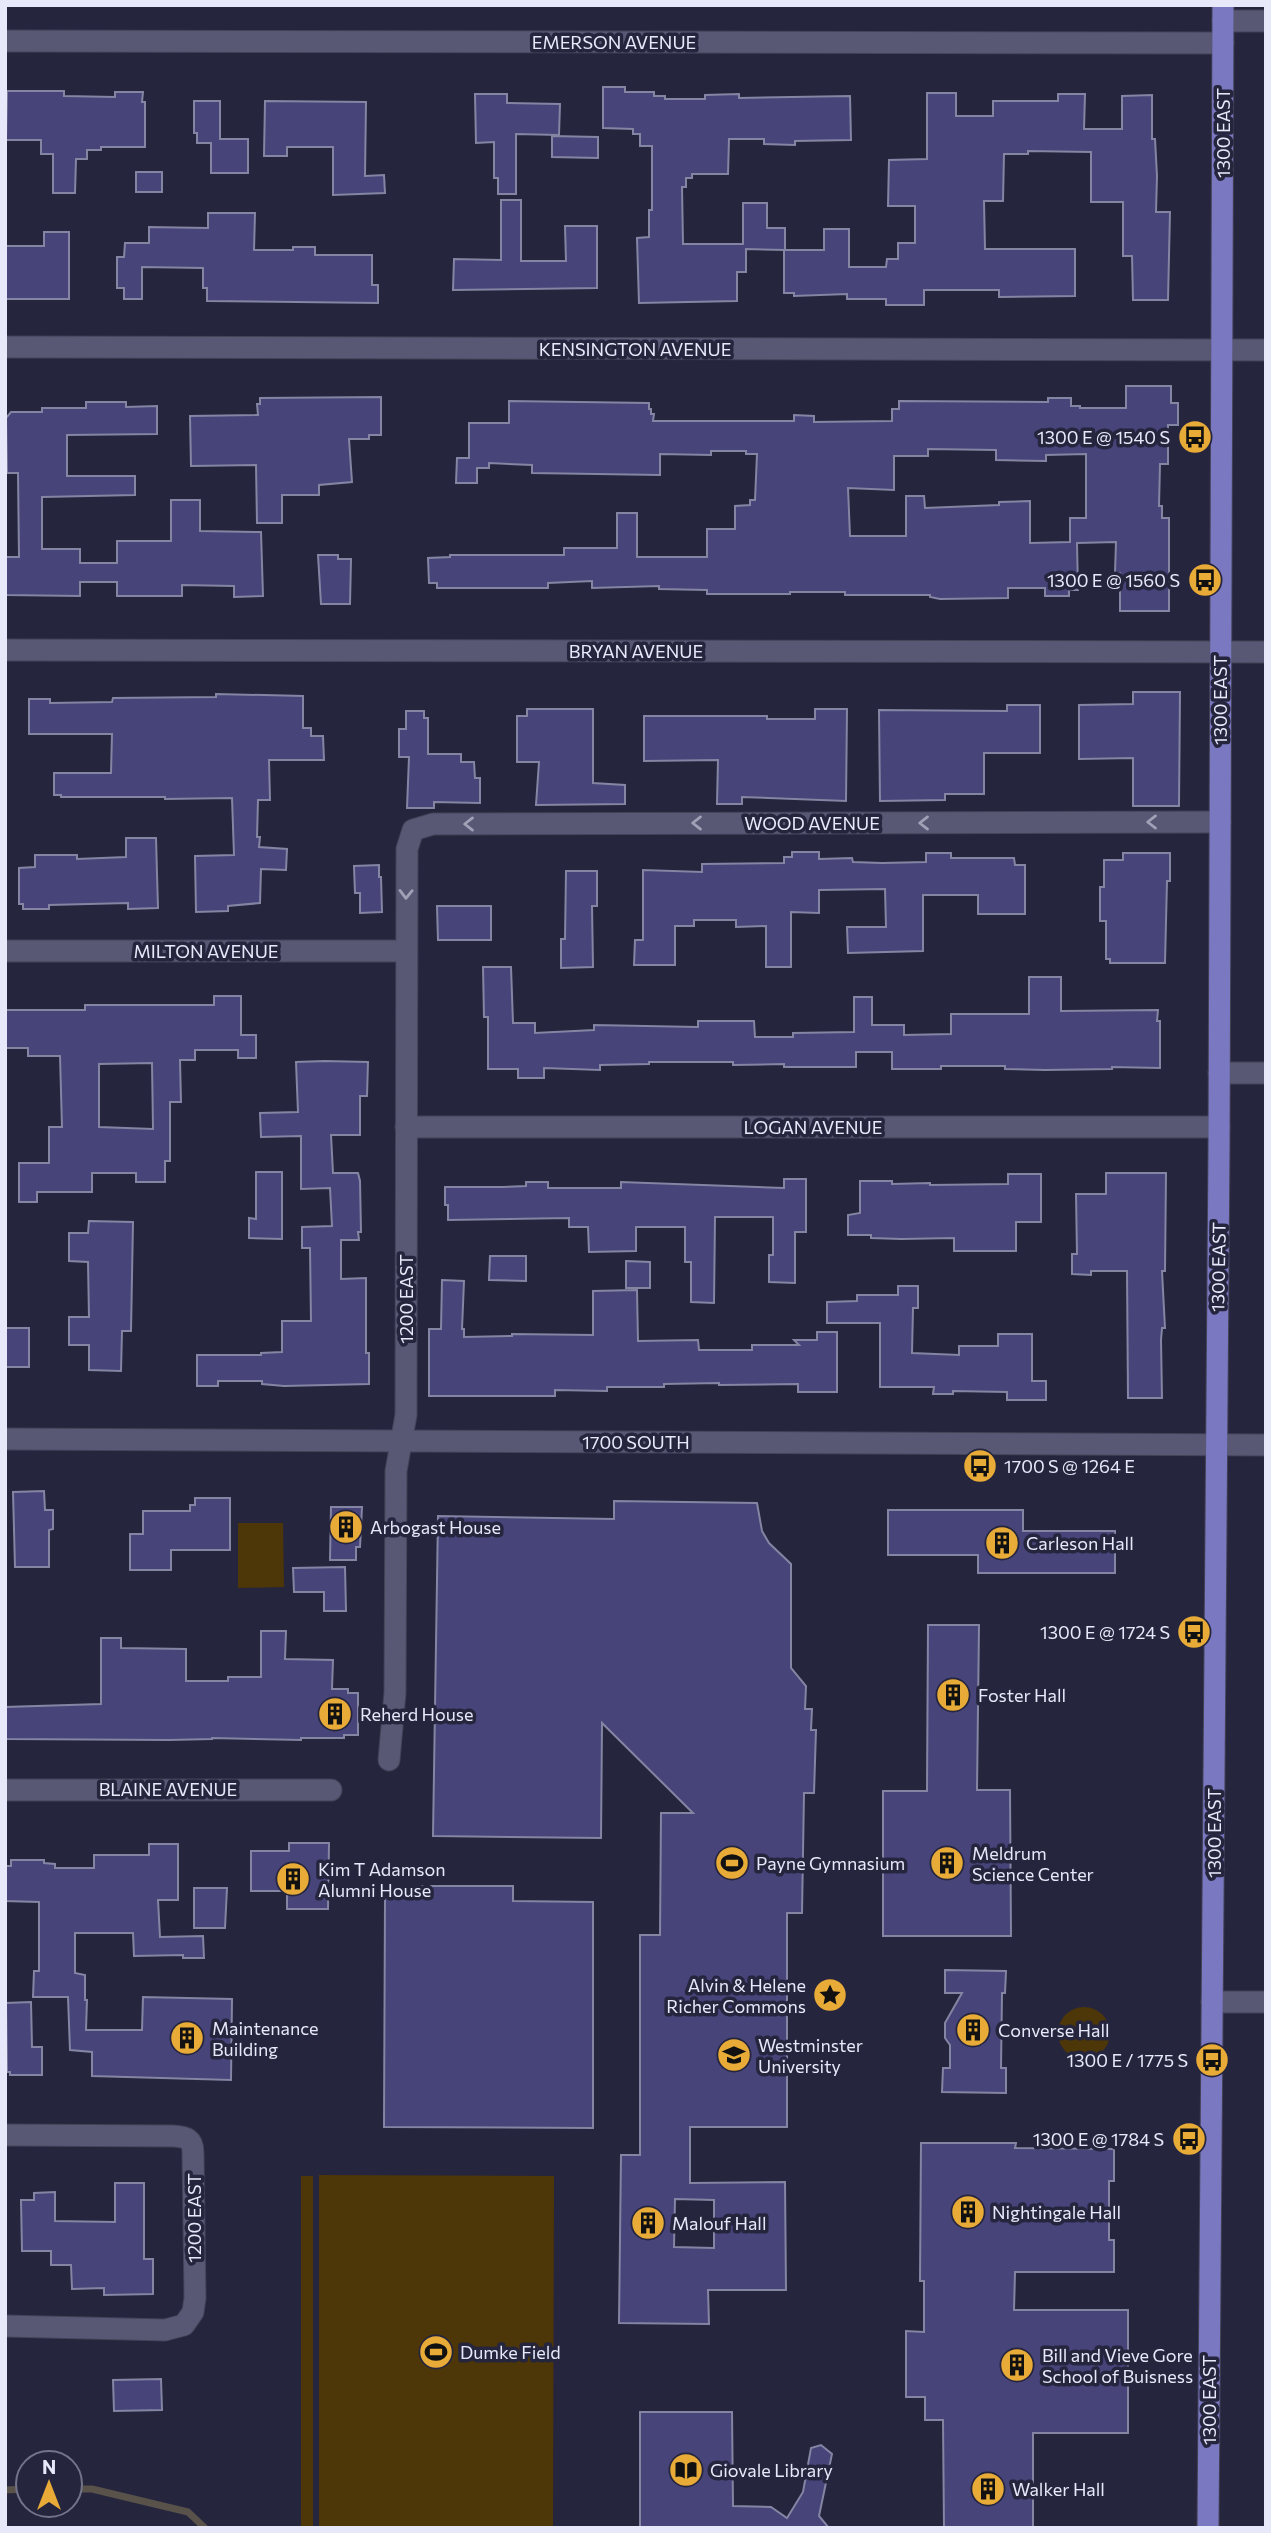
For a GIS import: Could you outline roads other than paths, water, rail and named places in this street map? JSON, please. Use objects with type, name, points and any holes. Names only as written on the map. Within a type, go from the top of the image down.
[{"type":"main road","name":"1300 EAST","points":[[1208,2528],[1219,1127],[1223,13]]},
{"type":"street","points":[[1223,13],[1266,21]]},
{"type":"street","name":"EMERSON AVENUE","points":[[5,41],[1223,43]]},
{"type":"street","name":"KENSINGTON AVENUE","points":[[5,347],[1266,350]]},
{"type":"street","name":"BRYAN AVENUE","points":[[5,650],[1266,652]]},
{"type":"street","name":"WOOD AVENUE","points":[[409,837],[413,830],[433,824],[1220,822]]},
{"type":"street","name":"1200 EAST","points":[[389,1760],[395,1693],[396,1471],[406,1415],[406,951],[409,837]]},
{"type":"street","name":"MILTON AVENUE","points":[[5,951],[406,951]]},
{"type":"street","points":[[1219,1073],[1266,1073]]},
{"type":"street","name":"LOGAN AVENUE","points":[[407,1127],[1219,1127]]},
{"type":"street","name":"1700 SOUTH","points":[[5,1439],[1266,1446]]},
{"type":"street","name":"BLAINE AVENUE","points":[[5,1790],[331,1790]]},
{"type":"street","points":[[1212,2002],[1266,2002]]},
{"type":"street","name":"1200 EAST","points":[[5,2135],[161,2136],[185,2137],[192,2142],[195,2298],[193,2312],[184,2325],[165,2330],[5,2326]]},
{"type":"waterway","points":[[84,2489],[188,2512],[205,2528]]},
{"type":"waterway","points":[[5,2490],[14,2490]]},
{"type":"place","name":"1300 E @ 1540 S","points":[[1195,437]]},
{"type":"place","name":"1300 E @ 1560 S","points":[[1205,580]]},
{"type":"place","name":"1700 S @ 1264 E","points":[[980,1466]]},
{"type":"place","name":"Arbogast House","points":[[346,1527]]},
{"type":"place","name":"Carleson Hall","points":[[1002,1543]]},
{"type":"place","name":"1300 E @ 1724 S","points":[[1194,1632]]},
{"type":"place","name":"Foster Hall","points":[[953,1695]]},
{"type":"place","name":"Reherd House","points":[[335,1714]]},
{"type":"place","name":"Payne Gymnasium","points":[[732,1863]]},
{"type":"place","name":"Meldrum Science Center","points":[[947,1863]]},
{"type":"place","name":"Kim T Adamson Alumni House","points":[[293,1879]]},
{"type":"place","name":"Alvin & Helene Richer Commons","points":[[830,1995]]},
{"type":"place","name":"Converse Hall","points":[[973,2030]]},
{"type":"place","name":"Maintenance Building","points":[[187,2038]]},
{"type":"place","name":"Westminster University","points":[[734,2055]]},
{"type":"place","name":"1300 E / 1775 S","points":[[1212,2060]]},
{"type":"place","name":"1300 E @ 1784 S","points":[[1189,2139]]},
{"type":"place","name":"Nightingale Hall","points":[[968,2212]]},
{"type":"place","name":"Malouf Hall","points":[[648,2223]]},
{"type":"place","name":"Dumke Field","points":[[436,2352]]},
{"type":"place","name":"Bill and Vieve Gore School of Buisness","points":[[1017,2365]]},
{"type":"place","name":"Giovale Library","points":[[686,2470]]},
{"type":"place","name":"Walker Hall","points":[[988,2489]]}]
